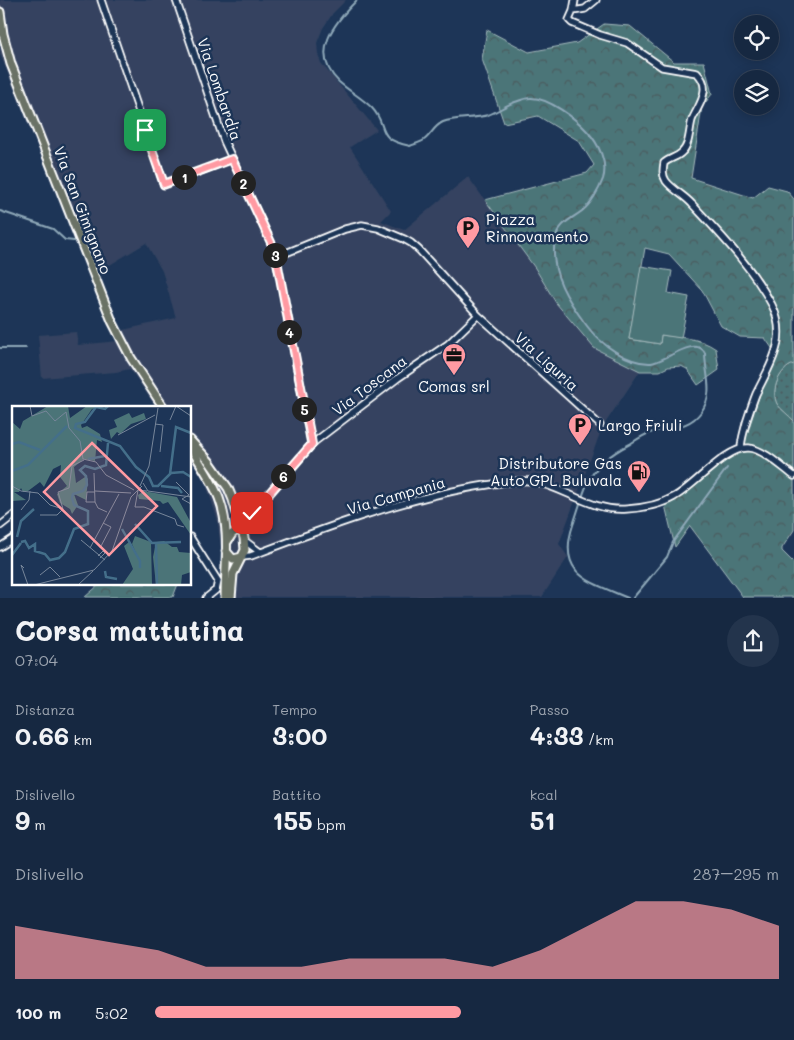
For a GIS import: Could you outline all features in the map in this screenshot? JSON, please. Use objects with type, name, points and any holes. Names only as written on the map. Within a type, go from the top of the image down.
[{"type":"main road","name":"Via San Gimignano","points":[[0,12],[2,31],[11,64],[112,321],[131,358],[163,406]]},
{"type":"main road","points":[[191,441],[209,461],[228,488],[245,541],[245,549],[233,574],[231,598]]},
{"type":"main road","points":[[191,449],[218,497],[224,518],[226,542],[225,598]]},
{"type":"main road","points":[[226,542],[241,527]]},
{"type":"main road","points":[[226,551],[232,558],[242,557]]},
{"type":"street","points":[[101,0],[164,184],[232,159]]},
{"type":"street","name":"Via Lombardia","points":[[176,0],[220,131],[274,250],[312,444]]},
{"type":"street","points":[[575,0],[569,20],[572,23],[632,46],[662,67],[697,73],[704,84],[703,97],[693,118],[686,146],[682,153],[668,159],[664,163],[663,176],[668,184],[689,201],[735,251],[773,307],[779,329],[777,349],[752,403],[741,449],[750,448],[759,451],[794,476]]},
{"type":"street","points":[[572,11],[584,9],[596,0]]},
{"type":"street","points":[[276,257],[345,229],[360,225],[378,228],[411,243],[478,315]]},
{"type":"street","name":"Via Liguria","points":[[478,315],[600,425]]},
{"type":"street","name":"Via Toscana","points":[[241,527],[312,444],[398,378],[448,344],[478,315]]},
{"type":"street","name":"Via Campania","points":[[242,557],[412,500],[448,492],[524,480],[540,483],[595,506],[608,509],[622,510],[642,507],[663,502],[683,492],[728,455],[741,449]]},
{"type":"street","points":[[0,526],[12,517]]},
{"type":"street","points":[[0,547],[12,539]]},
{"type":"street","points":[[191,540],[216,578],[218,586],[206,598]]},
{"type":"street","points":[[245,541],[260,552]]},
{"type":"shaded area","points":[[0,0],[346,0],[333,13],[323,28],[317,43],[318,54],[321,63],[377,130],[350,147],[391,211],[381,221],[404,230],[468,177],[535,268],[556,303],[594,348],[640,371],[602,428],[559,544],[568,557],[542,597],[222,597],[222,557],[217,518],[206,484],[191,460],[191,406],[155,406],[130,369],[116,372],[42,378],[38,335],[76,332],[78,345],[118,341],[114,332],[176,318],[162,271],[146,243],[90,277],[0,54]]},
{"type":"green space","points":[[604,24],[630,26],[674,62],[704,62],[712,94],[702,107],[691,178],[753,198],[768,186],[787,191],[794,199],[794,364],[784,370],[778,380],[775,398],[777,404],[794,421],[794,530],[782,551],[794,563],[794,597],[743,597],[690,526],[675,547],[665,505],[686,494],[722,464],[741,452],[774,351],[765,338],[740,337],[721,326],[702,290],[669,254],[645,248],[629,339],[660,344],[661,335],[703,342],[716,349],[719,370],[698,385],[687,369],[681,366],[668,367],[660,371],[640,371],[594,348],[556,303],[535,268],[485,200],[587,173],[594,165],[579,141],[538,116],[504,123],[482,59],[487,30],[529,52],[577,43]]},
{"type":"green space","points":[[641,266],[672,271],[668,293],[689,297],[681,338],[661,335],[660,344],[629,339]]},
{"type":"green space","points":[[794,364],[794,421],[777,404],[775,392],[778,380],[784,370]]},
{"type":"green space","points":[[99,585],[178,585],[173,597],[85,597]]},
{"type":"waterway","points":[[357,0],[333,28],[325,49],[326,60],[330,71],[339,82],[372,108],[386,135],[398,143],[410,146],[424,140],[443,122],[488,115],[512,103],[528,98],[545,101],[561,110],[576,121],[591,136],[599,148],[604,167],[603,179],[594,196],[582,211],[562,226],[555,240],[555,264],[567,297],[599,340],[615,352],[633,360],[657,362],[687,348],[695,347],[701,348],[705,353],[708,398],[701,412],[696,418],[684,425],[645,435],[606,460],[591,476],[573,525],[569,542],[569,556],[573,566],[580,575],[590,581],[628,598]]},
{"type":"waterway","points":[[0,211],[53,229],[65,240],[74,241]]},
{"type":"waterway","points":[[0,348],[26,348]]},
{"type":"waterway","points":[[633,598],[667,557],[673,542],[727,468]]},
{"type":"place","name":"Piazza Rinnovamento","points":[[468,249]]},
{"type":"place","name":"Comas srl","points":[[454,376]]},
{"type":"place","name":"Largo Friuli","points":[[580,446]]},
{"type":"place","name":"Distributore Gas Auto GPL Buluvala","points":[[639,493]]},
{"type":"route","points":[[145,130],[164,184],[232,159],[275,251],[277,270],[312,444],[252,513]]}]
